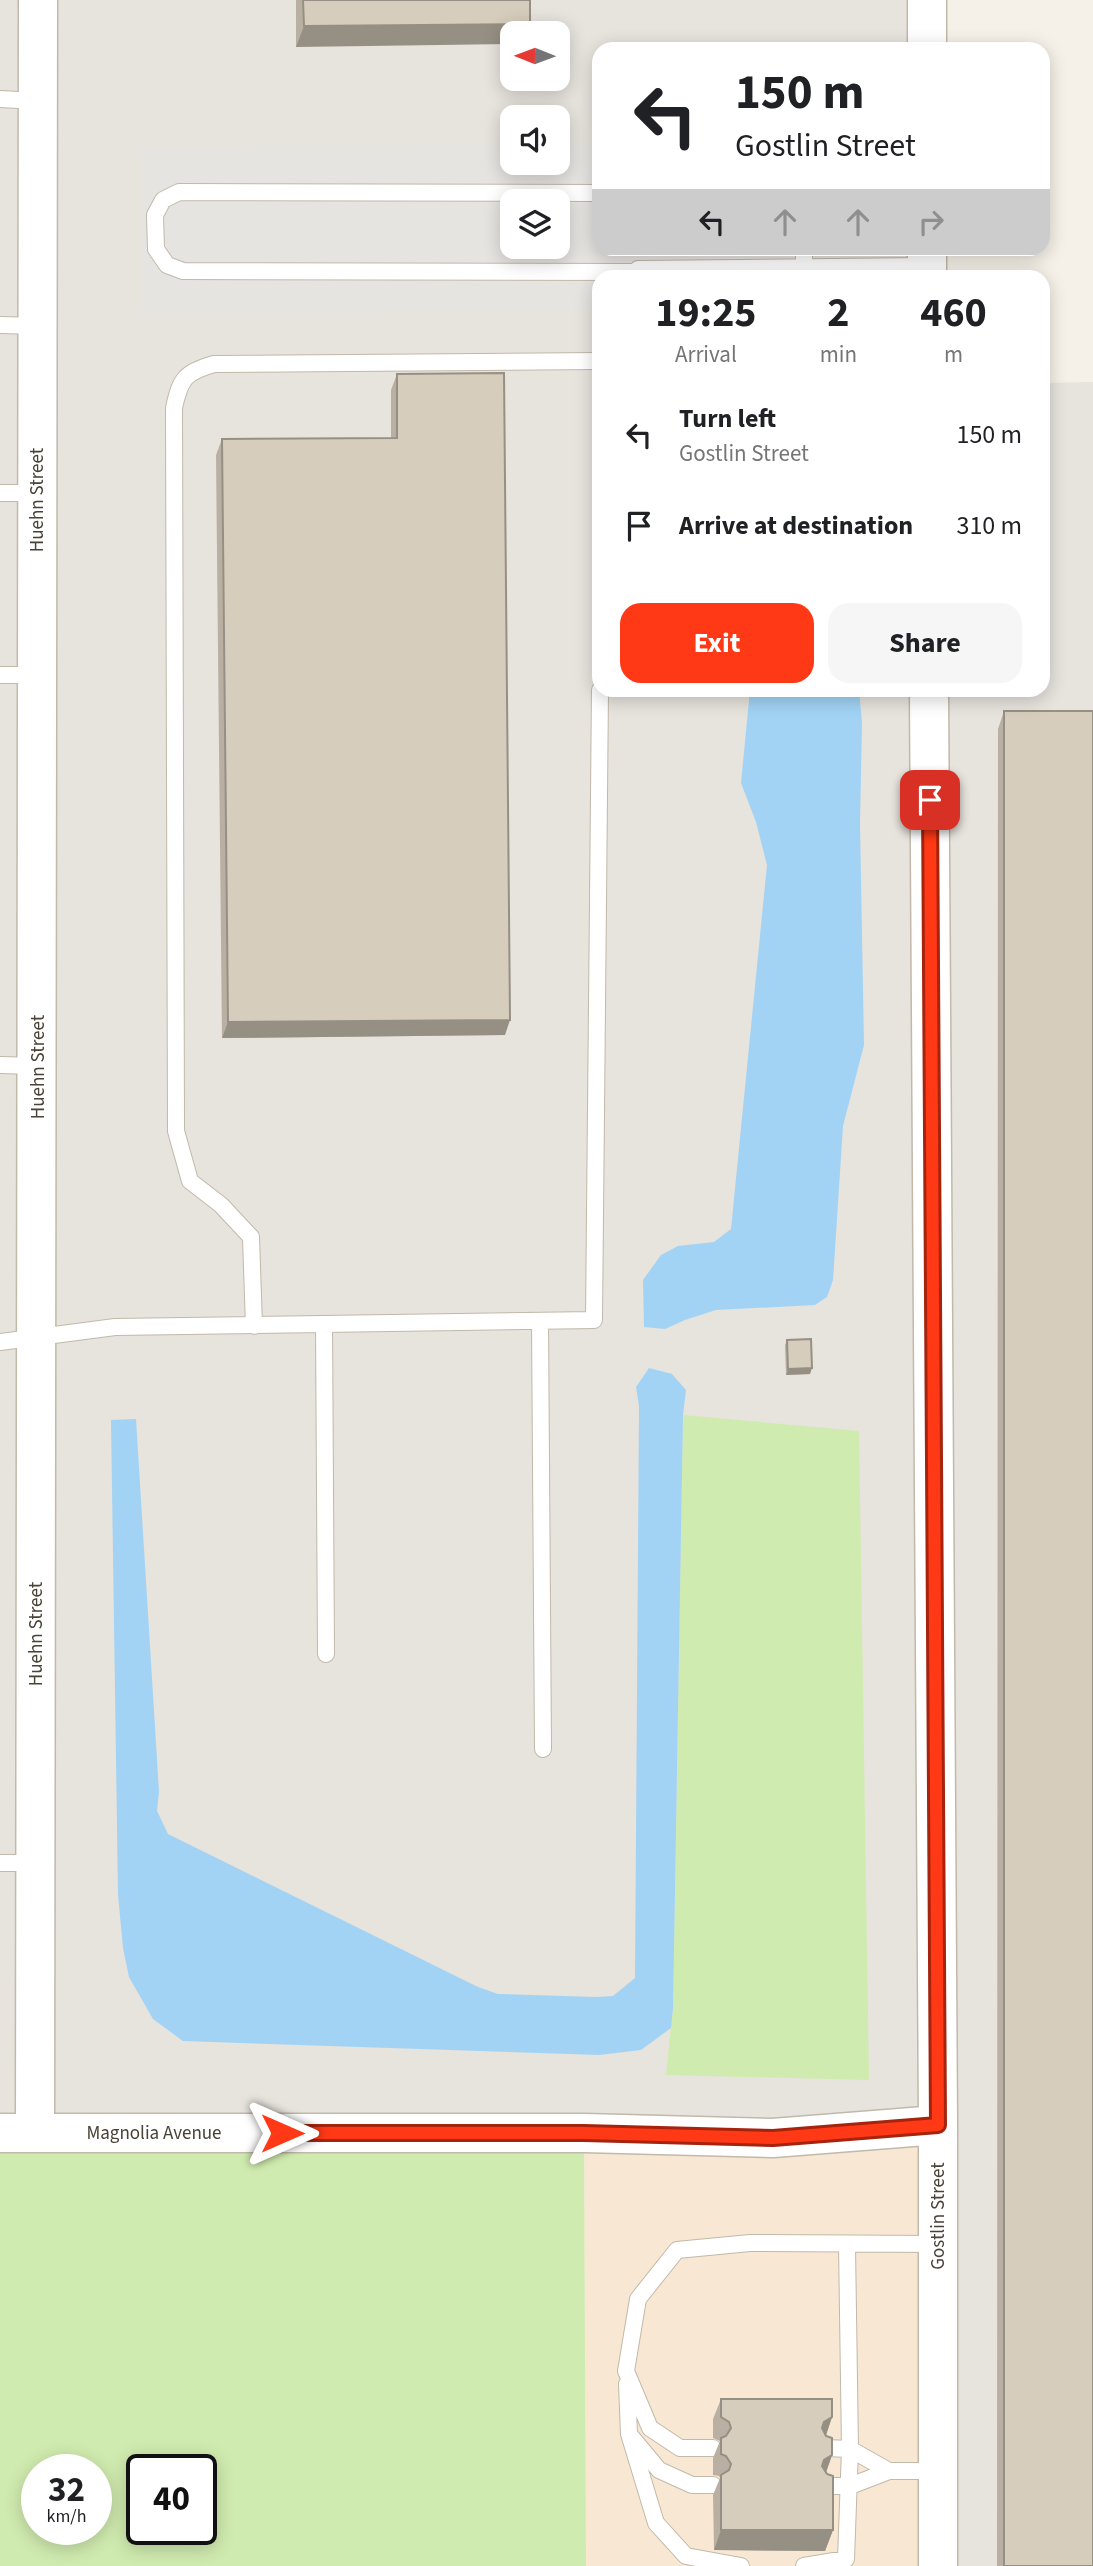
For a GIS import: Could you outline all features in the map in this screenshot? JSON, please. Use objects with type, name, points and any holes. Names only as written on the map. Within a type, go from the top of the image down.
[{"type":"street","name":"Huehn Street","points":[[17,2133],[18,1340],[38,1066],[18,675],[37,493],[38,0]]},
{"type":"street","points":[[927,0],[927,42]]},
{"type":"street","name":"Gostlin Street","points":[[929,697],[938,2125],[938,2566]]},
{"type":"street","name":"Magnolia Avenue","points":[[17,2133],[584,2133],[773,2138],[938,2125]]},
{"type":"lane","points":[[0,99],[38,101]]},
{"type":"lane","points":[[592,192],[180,192],[163,200],[155,215],[156,249],[167,265],[183,271],[592,274]]},
{"type":"lane","points":[[804,256],[804,267]]},
{"type":"lane","points":[[637,270],[927,264]]},
{"type":"lane","points":[[0,325],[38,326]]},
{"type":"lane","points":[[254,1326],[251,1237],[221,1205],[190,1181],[176,1131],[174,408],[178,386],[193,369],[214,364],[592,361]]},
{"type":"lane","points":[[0,493],[37,493]]},
{"type":"lane","points":[[18,1340],[115,1328],[594,1320],[600,697]]},
{"type":"lane","points":[[0,1065],[38,1066]]},
{"type":"lane","points":[[540,1321],[543,1749]]},
{"type":"lane","points":[[324,1324],[326,1654]]},
{"type":"lane","points":[[741,2566],[687,2556],[656,2523],[629,2434],[626,2371],[638,2299],[677,2250],[750,2243],[938,2244]]},
{"type":"lane","points":[[804,2566],[846,2559],[850,2486],[847,2245]]},
{"type":"lane","points":[[626,2371],[650,2428],[680,2448],[713,2448]]},
{"type":"lane","points":[[629,2434],[659,2470],[692,2485],[713,2485]]},
{"type":"lane","points":[[825,2448],[850,2449],[889,2471]]},
{"type":"lane","points":[[825,2486],[850,2486],[889,2471],[938,2471]]},
{"type":"shaded area","points":[[0,0],[926,0],[926,42],[592,42],[592,256],[927,256],[927,270],[592,270],[592,697],[1050,697],[1050,383],[1093,382],[1093,2566],[938,2566],[938,2125],[0,2133]]},
{"type":"shaded area","points":[[500,144],[500,175],[570,175],[570,144],[592,144],[592,256],[852,256],[852,267],[592,270],[592,311],[140,315],[139,148]]},
{"type":"shaded area","points":[[938,2125],[938,2566],[586,2566],[584,2133]]},
{"type":"green space","points":[[683,1415],[859,1431],[869,2080],[666,2075],[673,2008]]},
{"type":"green space","points":[[0,2133],[584,2133],[586,2566],[0,2566]]},
{"type":"water","points":[[749,697],[860,697],[864,1045],[843,1126],[833,1280],[827,1297],[815,1305],[716,1310],[665,1329],[644,1327],[643,1280],[661,1255],[678,1246],[714,1242],[731,1229],[767,865],[756,822],[741,783]]},
{"type":"water","points":[[649,1368],[672,1374],[686,1390],[683,1415],[671,2028],[641,2050],[599,2055],[183,2041],[153,2019],[129,1977],[123,1948],[118,1894],[111,1420],[136,1419],[159,1792],[157,1811],[168,1834],[478,1987],[498,1994],[613,1996],[635,1978],[639,1406],[636,1387]]},
{"type":"building","points":[[303,0],[530,0],[530,21],[500,21],[500,24],[304,26]]},
{"type":"building","points":[[504,373],[510,1020],[228,1022],[222,439],[397,438],[397,374]]},
{"type":"building","points":[[1004,711],[1093,711],[1093,2566],[1004,2566]]},
{"type":"building","points":[[811,1339],[812,1368],[788,1369],[787,1340]]},
{"type":"building","points":[[721,2399],[832,2399],[832,2417],[824,2422],[822,2428],[826,2436],[832,2438],[832,2455],[824,2460],[822,2466],[827,2474],[833,2476],[833,2530],[721,2530],[721,2475],[729,2470],[731,2464],[726,2456],[721,2454],[721,2438],[726,2436],[731,2428],[729,2422],[721,2417]]},
{"type":"route","points":[[282,2133],[584,2133],[773,2138],[938,2125],[930,800]]}]
